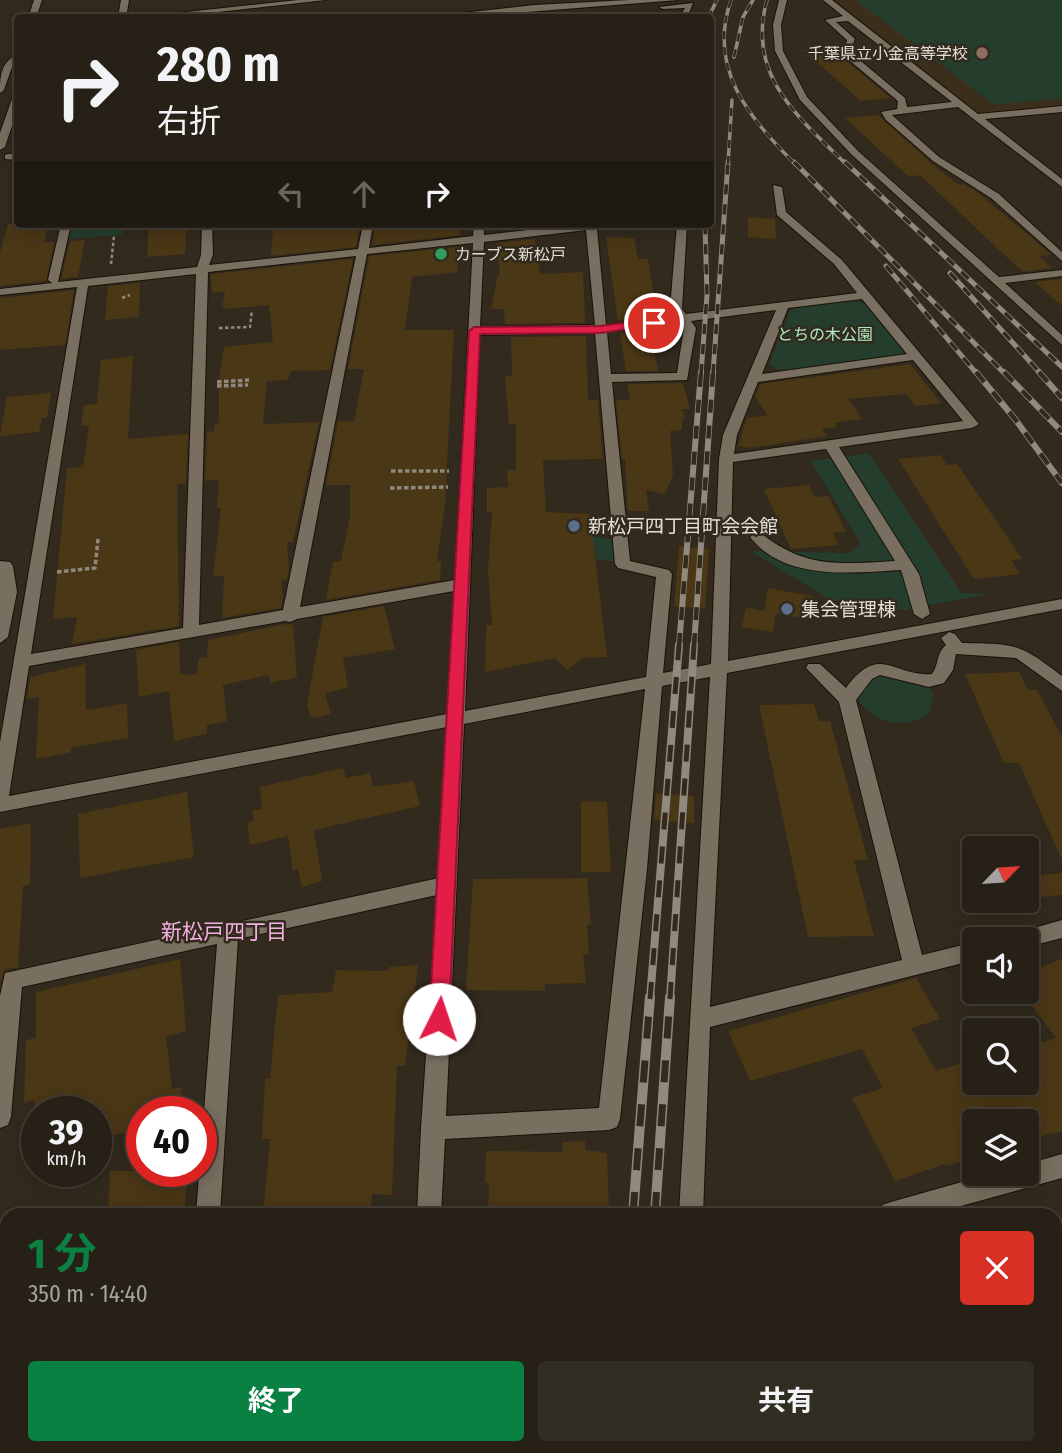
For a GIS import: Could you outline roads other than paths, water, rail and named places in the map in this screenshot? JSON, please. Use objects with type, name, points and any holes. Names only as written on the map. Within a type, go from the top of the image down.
[{"type":"street","points":[[200,12],[201,0]]},
{"type":"street","points":[[178,14],[322,0]]},
{"type":"street","points":[[487,0],[487,14],[604,0]]},
{"type":"street","points":[[558,14],[674,0]]},
{"type":"street","points":[[783,0],[777,25],[779,51],[803,98],[855,153],[1062,341]]},
{"type":"street","points":[[827,0],[1062,184]]},
{"type":"street","points":[[535,7],[630,4]]},
{"type":"street","points":[[565,13],[690,5],[685,14]]},
{"type":"street","points":[[851,18],[829,20],[851,39],[846,53],[902,100],[902,110]]},
{"type":"street","points":[[0,90],[9,63]]},
{"type":"street","points":[[960,104],[882,113],[936,159],[995,197],[1062,258]]},
{"type":"street","points":[[0,147],[14,105]]},
{"type":"street","points":[[976,117],[1062,108]]},
{"type":"street","points":[[726,459],[972,424],[838,262],[781,213],[777,187]]},
{"type":"street","points":[[54,280],[64,228]]},
{"type":"street","points":[[191,634],[202,270],[208,255],[206,228]]},
{"type":"street","points":[[290,617],[367,228]]},
{"type":"street","points":[[0,292],[363,251],[479,231],[535,228]]},
{"type":"street","points":[[432,1128],[609,1119],[637,869],[652,680],[664,574],[623,564],[591,228]]},
{"type":"street","points":[[605,378],[683,377],[690,328],[676,309],[682,228]]},
{"type":"street","points":[[429,1208],[448,884],[479,231]]},
{"type":"street","points":[[997,281],[1062,273]]},
{"type":"street","points":[[0,797],[83,283]]},
{"type":"street","points":[[474,331],[600,329],[866,295]]},
{"type":"street","points":[[691,1208],[726,459],[730,435],[784,305]]},
{"type":"street","points":[[754,379],[916,356]]},
{"type":"street","points":[[830,444],[911,574],[922,614]]},
{"type":"street","points":[[757,537],[787,558],[884,572],[916,594]]},
{"type":"street","points":[[872,569],[906,565]]},
{"type":"street","points":[[0,566],[5,566],[9,578],[8,604],[0,637]]},
{"type":"street","points":[[21,662],[290,617],[463,584]]},
{"type":"street","points":[[0,805],[1062,604]]},
{"type":"street","points":[[942,626],[957,649],[1008,650],[1022,654],[1062,685]]},
{"type":"street","points":[[847,699],[868,673],[876,670],[889,670],[928,682],[942,676],[947,653],[955,646]]},
{"type":"street","points":[[814,668],[847,699],[914,966]]},
{"type":"street","points":[[0,1118],[12,980],[448,884]]},
{"type":"street","points":[[1039,935],[1062,929]]},
{"type":"street","points":[[208,1208],[228,933]]},
{"type":"street","points":[[699,1020],[962,954]]},
{"type":"street","points":[[912,1208],[1062,1166]]},
{"type":"railway","points":[[710,14],[717,0]]},
{"type":"railway","points":[[731,0],[725,25],[724,48],[729,70],[748,110],[795,164]]},
{"type":"railway","points":[[734,57],[743,17],[753,0]]},
{"type":"railway","points":[[767,0],[762,27],[764,51],[770,72],[794,111],[846,164]]},
{"type":"railway","points":[[728,164],[732,100]]},
{"type":"railway","points":[[713,374],[728,162]]},
{"type":"railway","points":[[794,162],[1005,374]]},
{"type":"railway","points":[[845,162],[1062,367]]},
{"type":"railway","points":[[701,374],[707,295],[705,228]]},
{"type":"railway","points":[[886,266],[977,374]]},
{"type":"railway","points":[[950,273],[1041,374]]},
{"type":"railway","points":[[679,646],[701,372]]},
{"type":"railway","points":[[694,646],[713,372]]},
{"type":"railway","points":[[976,372],[1062,483]]},
{"type":"railway","points":[[1004,372],[1062,432]]},
{"type":"railway","points":[[1039,372],[1062,398]]},
{"type":"railway","points":[[650,999],[679,645]]},
{"type":"railway","points":[[670,999],[694,645]]},
{"type":"railway","points":[[633,1208],[650,997]]},
{"type":"railway","points":[[655,1208],[670,997]]},
{"type":"place","name":"千葉県立小金高等学校","points":[[982,53]]},
{"type":"place","name":"カーブス新松戸","points":[[441,254]]},
{"type":"place","name":"新松戸四丁目町会会館","points":[[574,526]]},
{"type":"place","name":"集会管理棟","points":[[787,609]]},
{"type":"district","name":"新松戸四丁目","points":[[224,932]]},
{"type":"park label","name":"とちの木公園","points":[[825,334]]}]
